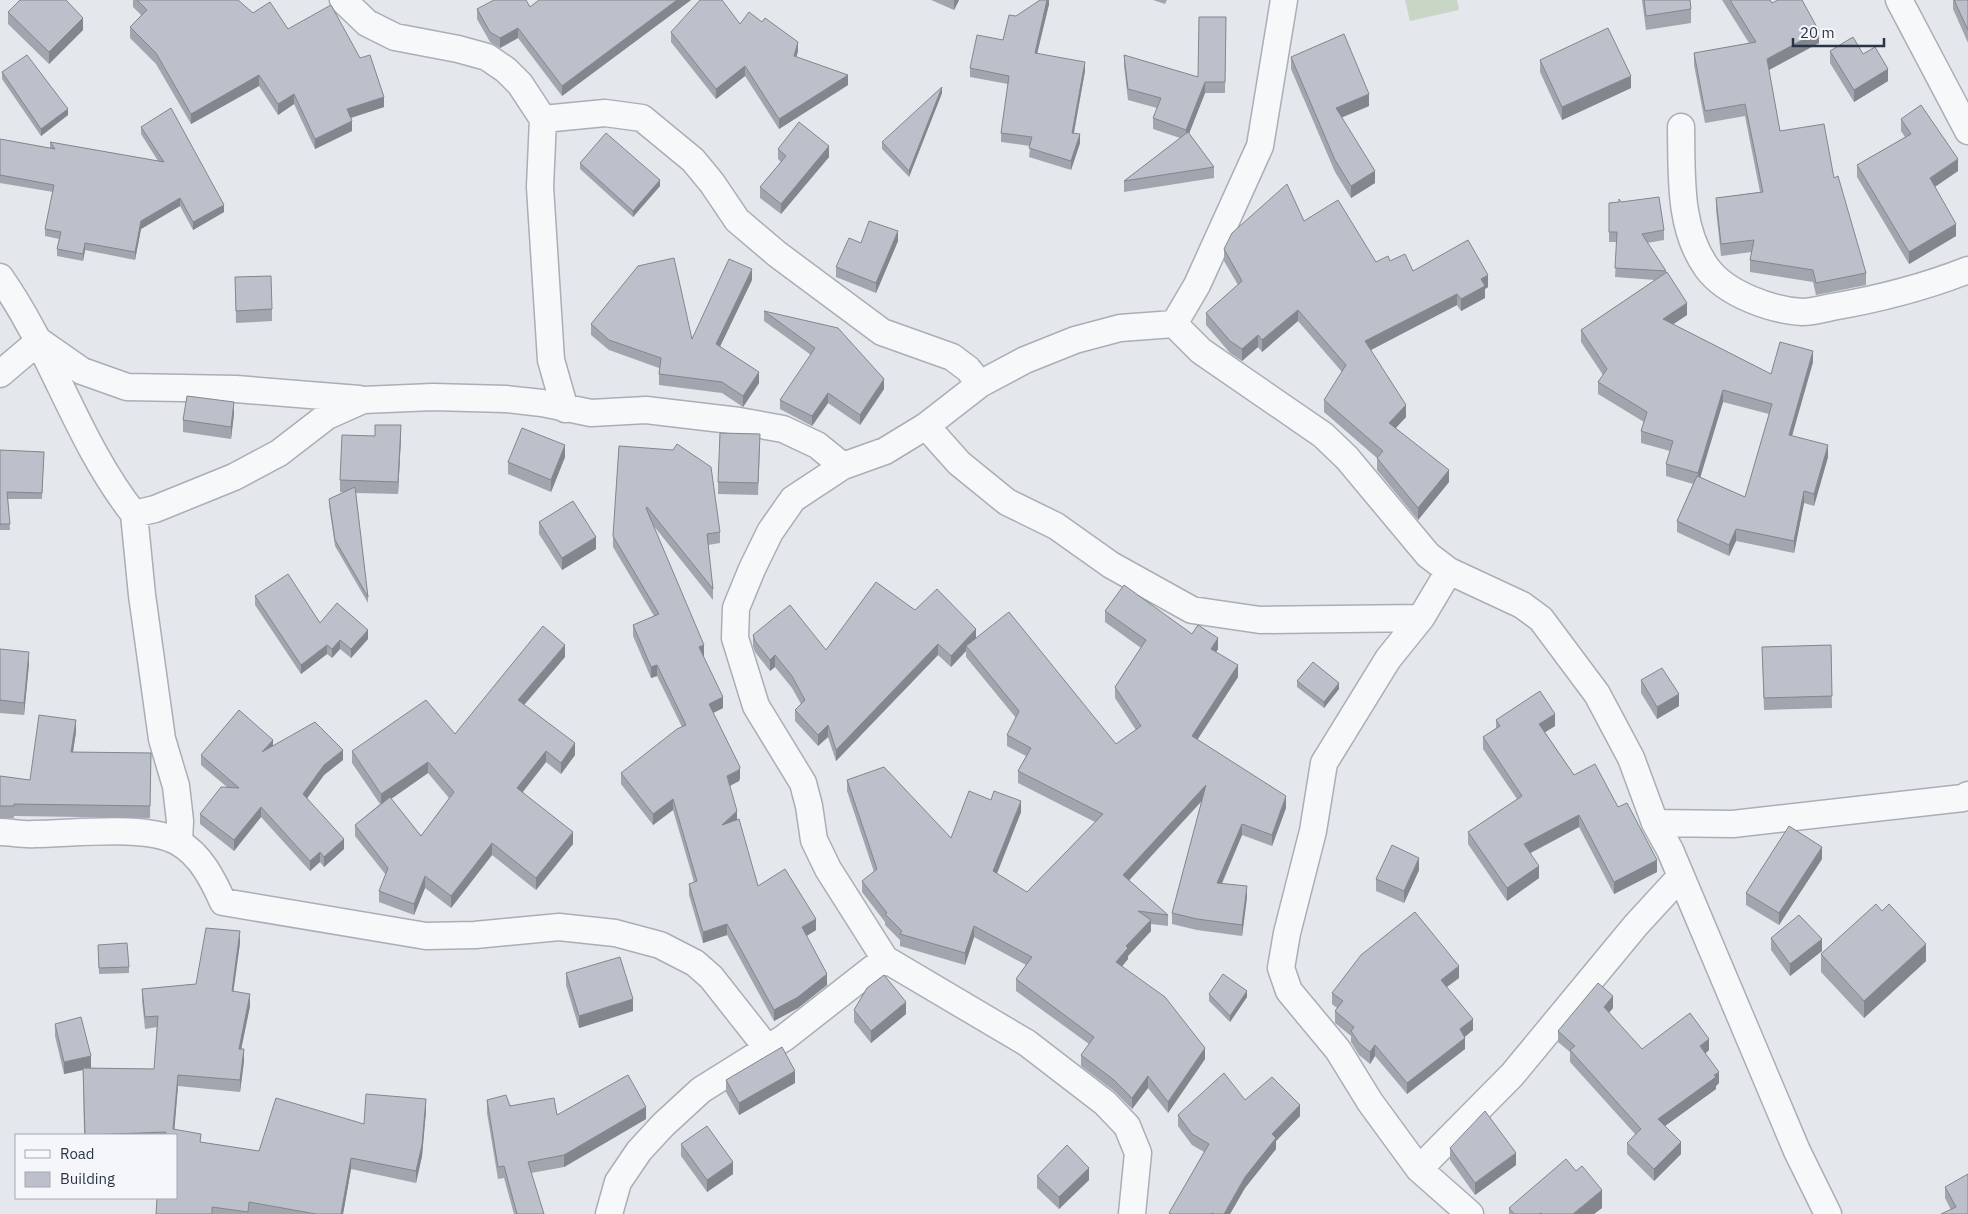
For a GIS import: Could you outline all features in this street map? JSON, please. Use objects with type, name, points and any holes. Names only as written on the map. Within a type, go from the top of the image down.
[{"type":"street","points":[[343,0],[367,23],[395,37],[458,49],[487,57],[506,70],[520,84],[543,119],[540,187],[550,350],[556,383],[565,409]]},
{"type":"street","points":[[1174,324],[1197,285],[1260,146],[1284,0]]},
{"type":"street","points":[[1900,0],[1968,131]]},
{"type":"street","points":[[543,119],[605,113],[642,118],[693,160],[712,183],[737,220],[777,254],[882,332],[952,357],[968,368],[980,384]]},
{"type":"street","points":[[1681,128],[1682,189],[1692,234],[1708,268],[1740,294],[1776,308],[1804,312],[1892,293],[1968,270]]},
{"type":"street","points":[[0,278],[40,341],[82,434],[117,494],[134,514],[142,595],[162,739],[176,786],[180,821],[178,842]]},
{"type":"street","points":[[1132,1214],[1138,1153],[1127,1126],[1105,1103],[1027,1043],[885,959],[828,869],[814,840],[809,806],[803,783],[756,706],[735,638],[736,608],[770,532],[793,499],[843,466],[885,451],[926,426],[980,384],[1025,360],[1075,340],[1120,328],[1174,324],[1201,351],[1323,435],[1347,458],[1428,555],[1449,571],[1522,605],[1541,619],[1597,694],[1632,758],[1655,823],[1670,850],[1797,1151],[1828,1214]]},
{"type":"street","points":[[40,341],[82,370],[127,387],[236,389],[363,400],[433,397],[506,399],[542,403],[592,413],[646,410],[739,421],[783,429],[817,445],[843,466]]},
{"type":"street","points":[[0,374],[40,341]]},
{"type":"street","points":[[134,514],[155,509],[234,477],[279,453],[327,416],[363,400]]},
{"type":"street","points":[[926,426],[960,463],[1007,502],[1056,526],[1112,565],[1192,610],[1260,620],[1421,618]]},
{"type":"street","points":[[1449,571],[1421,618],[1388,659],[1324,763],[1313,831],[1287,933],[1281,968],[1289,991],[1338,1050],[1370,1102],[1419,1169],[1470,1214]]},
{"type":"street","points":[[1655,823],[1733,824],[1911,806],[1963,798],[1968,795]]},
{"type":"street","points":[[0,832],[31,834],[149,833],[178,842],[202,863],[212,878],[223,902],[426,936],[475,935],[559,926],[615,933],[660,945],[695,963],[711,977],[767,1048]]},
{"type":"street","points":[[1419,1169],[1512,1075],[1636,925],[1681,876]]},
{"type":"street","points":[[609,1214],[618,1182],[639,1151],[662,1124],[701,1090],[784,1038],[885,959]]},
{"type":"green space","points":[[1405,0],[1457,0],[1459,10],[1410,21]]},
{"type":"building","points":[[20,0],[66,0],[83,18],[49,52],[8,12]]},
{"type":"building","points":[[137,0],[238,0],[253,13],[270,2],[288,29],[331,5],[360,58],[370,55],[384,97],[347,109],[352,121],[315,139],[294,94],[278,104],[259,75],[191,114],[156,53],[130,27],[147,10]]},
{"type":"building","points":[[494,0],[526,0],[530,7],[539,0],[677,0],[562,86],[518,28],[500,38],[490,32],[477,9]]},
{"type":"building","points":[[700,0],[722,0],[740,24],[749,12],[762,22],[765,18],[798,42],[794,56],[848,75],[779,119],[745,66],[716,89],[671,32]]},
{"type":"building","points":[[1040,0],[1047,0],[1035,53],[1085,62],[1072,133],[1080,134],[1071,161],[1029,148],[1032,137],[1001,133],[1009,76],[970,68],[977,35],[1003,40],[1009,15],[1016,16]]},
{"type":"building","points":[[1644,0],[1690,0],[1691,9],[1646,16]]},
{"type":"building","points":[[1730,0],[1770,0],[1772,3],[1778,0],[1802,0],[1819,31],[1767,59],[1780,131],[1824,124],[1834,178],[1838,176],[1866,273],[1816,283],[1813,270],[1750,260],[1754,240],[1721,244],[1716,198],[1763,192],[1745,104],[1705,111],[1694,53],[1756,42]]},
{"type":"building","points":[[1954,0],[1968,0],[1968,30]]},
{"type":"building","points":[[1199,17],[1226,17],[1225,82],[1205,82],[1186,130],[1153,118],[1161,98],[1128,89],[1124,55],[1198,77]]},
{"type":"building","points":[[1608,28],[1631,76],[1562,107],[1540,60]]},
{"type":"building","points":[[1344,34],[1369,94],[1336,108],[1375,171],[1351,186],[1335,160],[1291,57]]},
{"type":"building","points":[[1853,37],[1863,54],[1875,47],[1888,69],[1854,90],[1830,51]]},
{"type":"building","points":[[27,55],[68,109],[41,129],[2,72]]},
{"type":"building","points":[[942,87],[909,171],[882,142]]},
{"type":"building","points":[[1921,105],[1958,159],[1930,178],[1956,224],[1909,252],[1857,165],[1911,134],[1901,119]]},
{"type":"building","points":[[171,108],[224,205],[193,222],[180,198],[141,221],[135,252],[85,243],[83,254],[57,249],[61,232],[45,229],[54,185],[0,175],[0,139],[55,149],[50,142],[164,162],[141,127]]},
{"type":"building","points":[[799,122],[829,146],[781,204],[760,187],[786,156],[778,149]]},
{"type":"building","points":[[1188,132],[1214,167],[1124,181]]},
{"type":"building","points":[[606,133],[660,180],[633,211],[580,163]]},
{"type":"building","points":[[1287,184],[1304,221],[1338,200],[1376,262],[1388,256],[1390,261],[1405,254],[1413,271],[1468,240],[1488,275],[1481,279],[1485,286],[1461,299],[1457,294],[1365,341],[1406,405],[1389,423],[1449,470],[1418,508],[1377,458],[1383,451],[1324,400],[1346,365],[1298,310],[1262,340],[1258,335],[1242,349],[1230,341],[1206,313],[1242,281],[1224,249],[1232,233]]},
{"type":"building","points":[[1659,197],[1664,230],[1642,234],[1666,271],[1615,268],[1617,232],[1609,232],[1609,203],[1619,202],[1619,199],[1621,202]]},
{"type":"building","points":[[869,221],[898,231],[876,283],[836,267],[849,238],[861,243]]},
{"type":"building","points":[[674,258],[692,339],[729,259],[752,269],[716,344],[759,372],[743,396],[722,382],[659,374],[661,358],[609,340],[591,324],[638,266]]},
{"type":"building","points":[[1667,272],[1687,303],[1663,319],[1771,374],[1780,342],[1813,351],[1789,435],[1828,445],[1814,494],[1804,491],[1794,541],[1736,529],[1729,545],[1677,521],[1697,476],[1745,497],[1772,404],[1723,390],[1698,473],[1666,464],[1673,441],[1641,431],[1647,412],[1598,382],[1607,369],[1581,330]]},
{"type":"building","points":[[271,276],[272,309],[236,311],[235,277]]},
{"type":"building","points":[[764,311],[838,328],[884,379],[860,415],[828,393],[812,416],[780,400],[815,348]]},
{"type":"building","points":[[187,396],[234,402],[231,427],[183,420]]},
{"type":"building","points":[[375,425],[401,425],[398,482],[340,480],[342,435],[375,436]]},
{"type":"building","points":[[522,428],[565,445],[551,480],[508,462]]},
{"type":"building","points":[[720,433],[760,434],[758,483],[718,482]]},
{"type":"building","points":[[677,444],[711,467],[720,532],[707,534],[713,589],[646,508],[704,645],[699,647],[723,697],[709,704],[740,767],[739,770],[727,776],[737,811],[722,825],[739,819],[758,886],[785,869],[816,919],[802,927],[827,974],[798,997],[774,1010],[727,924],[703,932],[689,884],[697,881],[673,799],[653,814],[621,773],[677,729],[686,725],[657,665],[651,667],[633,625],[659,614],[613,536],[619,446],[673,450]]},
{"type":"building","points":[[0,450],[44,452],[42,493],[7,492],[10,524],[0,524]]},
{"type":"building","points":[[355,487],[368,597],[335,540],[329,499]]},
{"type":"building","points":[[573,501],[596,537],[562,558],[539,522]]},
{"type":"building","points":[[288,574],[320,623],[337,603],[368,630],[351,649],[340,640],[332,649],[327,645],[301,665],[255,596]]},
{"type":"building","points":[[876,582],[915,610],[937,589],[976,629],[951,656],[938,644],[836,750],[828,725],[818,735],[795,710],[805,700],[792,676],[775,655],[770,660],[755,641],[753,635],[790,605],[826,650]]},
{"type":"building","points":[[1124,585],[1192,634],[1198,625],[1218,638],[1211,649],[1238,665],[1192,736],[1286,796],[1272,835],[1242,824],[1217,883],[1247,886],[1242,925],[1197,919],[1172,913],[1206,785],[1123,875],[1168,915],[1138,911],[1151,920],[1126,946],[1128,948],[1116,962],[1165,997],[1205,1048],[1168,1102],[1148,1076],[1132,1098],[1114,1080],[1081,1055],[1094,1037],[1016,979],[1032,957],[974,926],[965,953],[900,934],[902,931],[885,914],[887,913],[862,881],[877,869],[847,780],[884,767],[951,838],[969,791],[991,800],[994,791],[1021,801],[993,871],[1027,892],[1103,814],[1018,771],[1031,748],[1007,735],[1019,711],[966,646],[1009,612],[1116,744],[1141,726],[1115,687],[1146,640],[1105,611]]},
{"type":"building","points":[[543,626],[565,645],[518,700],[575,743],[561,763],[546,751],[517,788],[573,832],[536,878],[492,843],[451,896],[425,876],[414,904],[379,891],[388,868],[355,825],[390,797],[421,836],[454,792],[428,762],[381,794],[352,751],[426,700],[455,734]]},
{"type":"building","points":[[1831,645],[1832,696],[1764,698],[1762,647]]},
{"type":"building","points":[[0,649],[29,652],[24,703],[0,700]]},
{"type":"building","points":[[1313,662],[1339,683],[1324,702],[1297,681]]},
{"type":"building","points":[[1662,668],[1679,694],[1657,707],[1641,680]]},
{"type":"building","points":[[1540,691],[1555,714],[1539,724],[1574,775],[1595,764],[1618,807],[1627,803],[1657,860],[1614,882],[1579,815],[1524,844],[1539,866],[1507,888],[1468,832],[1522,796],[1483,737],[1500,726],[1496,720]]},
{"type":"building","points":[[239,710],[273,740],[262,752],[315,722],[343,750],[324,765],[303,794],[344,839],[324,857],[320,852],[310,861],[261,807],[234,840],[200,814],[221,787],[239,788],[201,755]]},
{"type":"building","points":[[39,715],[76,720],[71,752],[151,753],[150,806],[14,804],[14,806],[0,806],[0,776],[30,780]]},
{"type":"building","points":[[1789,826],[1822,847],[1779,913],[1746,893]]},
{"type":"building","points":[[1392,845],[1419,858],[1404,891],[1376,879]]},
{"type":"building","points":[[1876,904],[1882,911],[1889,904],[1926,944],[1864,1001],[1821,954]]},
{"type":"building","points":[[1415,912],[1459,966],[1441,980],[1473,1019],[1460,1029],[1465,1038],[1407,1083],[1375,1045],[1370,1052],[1359,1043],[1351,1031],[1354,1027],[1335,1011],[1343,1001],[1332,993],[1361,955]]},
{"type":"building","points":[[1799,915],[1822,939],[1790,964],[1771,938]]},
{"type":"building","points":[[206,928],[240,931],[232,991],[250,994],[239,1049],[244,1049],[240,1080],[178,1075],[173,1129],[201,1134],[200,1142],[259,1151],[276,1098],[364,1124],[366,1094],[426,1099],[422,1145],[416,1171],[351,1158],[341,1214],[316,1214],[249,1202],[248,1212],[212,1207],[212,1214],[156,1214],[157,1199],[178,1199],[178,1134],[165,1134],[166,1132],[85,1134],[83,1068],[154,1069],[158,1016],[145,1017],[142,989],[196,984]]},
{"type":"building","points":[[127,943],[129,967],[99,968],[98,945]]},
{"type":"building","points":[[620,957],[633,999],[579,1016],[566,973]]},
{"type":"building","points":[[1223,974],[1247,991],[1230,1016],[1209,994]]},
{"type":"building","points":[[884,975],[906,1002],[871,1031],[854,1010],[867,988]]},
{"type":"building","points":[[1598,983],[1613,996],[1604,1007],[1642,1049],[1690,1013],[1709,1039],[1700,1046],[1719,1072],[1714,1075],[1716,1077],[1658,1119],[1681,1142],[1654,1169],[1627,1143],[1641,1129],[1570,1050],[1575,1046],[1558,1031]]},
{"type":"building","points":[[81,1017],[91,1056],[64,1062],[55,1024]]},
{"type":"building","points":[[782,1047],[795,1071],[739,1103],[726,1080]]},
{"type":"building","points":[[1224,1073],[1245,1100],[1272,1077],[1300,1105],[1272,1134],[1276,1138],[1245,1177],[1224,1214],[1171,1214],[1169,1213],[1209,1144],[1192,1134],[1178,1115]]},
{"type":"building","points":[[628,1075],[646,1107],[564,1155],[528,1162],[544,1214],[517,1214],[504,1166],[498,1167],[487,1100],[506,1095],[510,1106],[554,1098],[557,1115]]},
{"type":"building","points":[[1485,1111],[1516,1153],[1475,1183],[1450,1148]]},
{"type":"building","points":[[707,1126],[733,1162],[707,1180],[681,1144]]},
{"type":"building","points":[[1067,1145],[1089,1168],[1059,1197],[1037,1176]]},
{"type":"building","points":[[1566,1159],[1576,1171],[1582,1166],[1602,1190],[1573,1214],[1514,1214],[1509,1208]]},
{"type":"building","points":[[1968,1174],[1968,1214],[1941,1214],[1956,1207],[1945,1187]]}]
